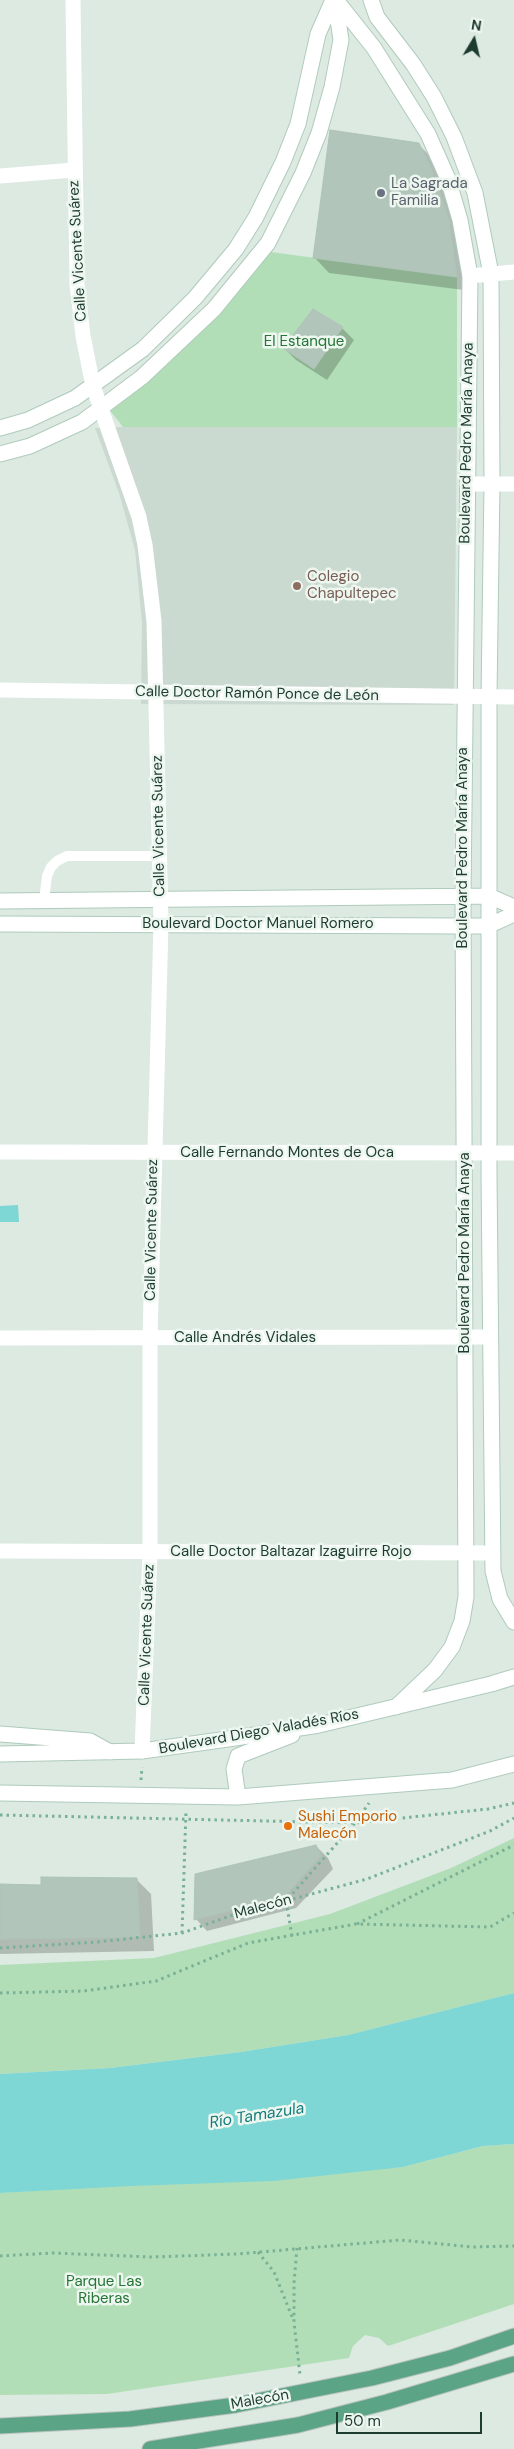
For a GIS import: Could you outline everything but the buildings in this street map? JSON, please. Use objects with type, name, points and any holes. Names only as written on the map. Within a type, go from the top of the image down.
[{"type":"main road","name":"Malecón","points":[[0,2426],[139,2418],[236,2406],[302,2393],[450,2358],[514,2336]]},
{"type":"main road","points":[[150,2449],[298,2425],[387,2402],[514,2364]]},
{"type":"street","name":"Calle Vicente Suárez","points":[[74,0],[74,170],[77,284],[83,336],[93,386],[139,517],[145,545],[154,620],[157,692],[161,923],[150,1338],[150,1552],[142,1751]]},
{"type":"street","points":[[0,428],[28,420],[75,398],[143,349],[195,298],[244,236],[283,162],[298,124],[318,34],[335,0]]},
{"type":"street","points":[[0,454],[30,446],[58,434],[102,409],[170,353],[214,308],[255,261],[275,232],[319,133],[332,87],[341,40],[335,0]]},
{"type":"street","name":"Boulevard Pedro María Anaya","points":[[335,0],[378,55],[428,134],[448,179],[460,220],[470,276],[463,697],[462,896],[466,1597],[458,1634],[435,1670],[396,1707]]},
{"type":"street","name":"Boulevard Pedro María Anaya","points":[[371,0],[377,17],[413,64],[434,97],[454,137],[475,193],[490,274],[492,484],[488,926],[492,1552],[495,1586],[507,1612],[514,1622]]},
{"type":"street","points":[[0,176],[74,170]]},
{"type":"street","points":[[470,276],[514,272]]},
{"type":"street","points":[[466,484],[514,484]]},
{"type":"street","name":"Calle Doctor Ramón Ponce de León","points":[[0,690],[514,697]]},
{"type":"street","name":"Boulevard Doctor Manuel Romero","points":[[0,901],[489,896],[514,907]]},
{"type":"street","name":"Boulevard Doctor Manuel Romero","points":[[0,924],[161,923],[488,926],[514,914]]},
{"type":"street","name":"Calle Fernando Montes de Oca","points":[[0,1152],[514,1153]]},
{"type":"street","name":"Calle Andrés Vidales","points":[[0,1338],[490,1338]]},
{"type":"street","name":"Calle Doctor Baltazar Izaguirre Rojo","points":[[0,1552],[492,1552]]},
{"type":"street","name":"Boulevard Diego Valadés Ríos","points":[[0,1754],[142,1751],[318,1725],[514,1677]]},
{"type":"street","points":[[238,1796],[234,1769],[238,1756],[318,1725]]},
{"type":"street","points":[[0,1734],[90,1741],[111,1753]]},
{"type":"street","points":[[0,1793],[238,1796],[380,1787],[452,1780],[514,1764]]},
{"type":"lane","points":[[44,900],[47,876],[57,860],[68,856],[159,856]]},
{"type":"path","points":[[292,1936],[286,1901],[355,1823],[380,1787]]},
{"type":"path","points":[[182,1933],[186,1795]]},
{"type":"path","points":[[0,1815],[355,1823],[488,1810],[514,1803]]},
{"type":"path","name":"Malecón","points":[[0,1948],[97,1942],[182,1933],[230,1916],[368,1879],[490,1831],[514,1818]]},
{"type":"path","points":[[356,1924],[514,1845]]},
{"type":"path","points":[[0,1994],[84,1991],[156,1981],[248,1943],[356,1924],[490,1926],[514,1913]]},
{"type":"path","points":[[0,2256],[52,2254],[152,2257],[258,2252],[400,2240],[472,2247],[514,2246]]},
{"type":"path","points":[[297,2248],[294,2283],[294,2322],[302,2393]]},
{"type":"path","points":[[258,2252],[274,2272],[294,2322]]},
{"type":"shaded area","name":"Colegio Chapultepec","points":[[457,427],[454,705],[141,704],[142,622],[135,550],[119,493],[95,428]]},
{"type":"green space","name":"El Estanque","points":[[256,250],[457,277],[457,427],[123,427],[108,408],[146,381]]},
{"type":"green space","points":[[514,1838],[514,1993],[348,2035],[241,2052],[110,2068],[0,2074],[0,1965],[154,1958],[330,1914],[451,1868]]},
{"type":"green space","name":"Parque Las Riberas","points":[[514,2144],[514,2304],[388,2346],[379,2338],[365,2335],[353,2346],[349,2358],[107,2394],[0,2395],[0,2193],[403,2167],[483,2146]]},
{"type":"water","points":[[18,1205],[19,1222],[0,1222],[0,1206]]},
{"type":"water","name":"Río Tamazula","points":[[514,1993],[514,2144],[483,2146],[403,2167],[273,2181],[0,2193],[0,2074],[110,2068],[241,2052],[348,2035]]},
{"type":"place","name":"La Sagrada Familia","points":[[381,193]]},
{"type":"place","name":"Colegio Chapultepec","points":[[297,586]]},
{"type":"place","name":"Sushi Emporio Malecón","points":[[288,1826]]}]
